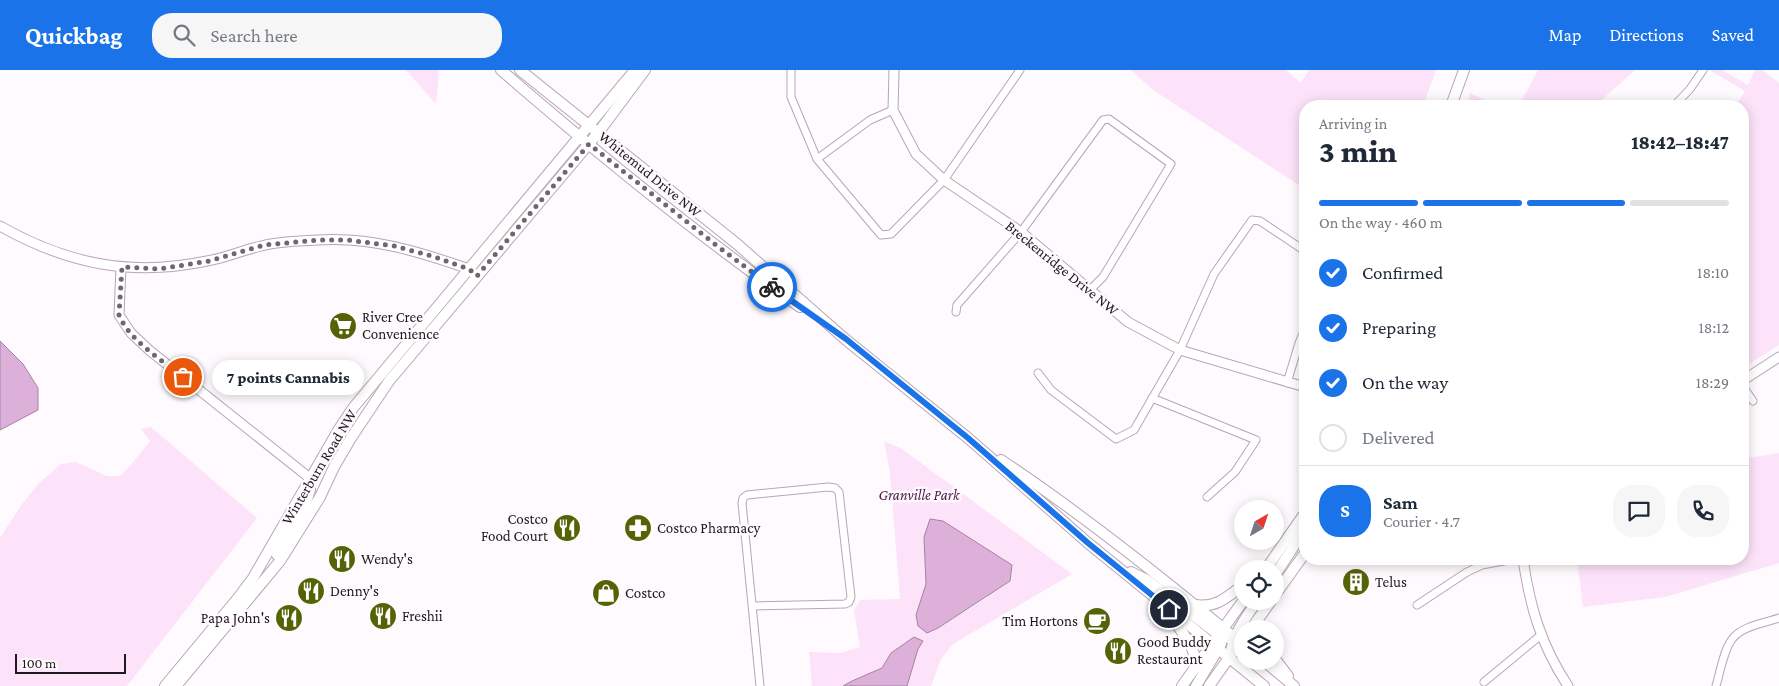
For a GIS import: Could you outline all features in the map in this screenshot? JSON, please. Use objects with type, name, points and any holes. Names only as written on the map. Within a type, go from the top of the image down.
[{"type":"main road","name":"Whitemud Drive NW","points":[[503,70],[584,130]]},
{"type":"main road","name":"Whitemud Drive NW","points":[[520,70],[584,130],[589,144],[716,245],[846,339]]},
{"type":"main road","name":"Winterburn Road NW","points":[[176,686],[262,585],[280,561],[320,497],[334,467],[389,381],[584,130],[635,70]]},
{"type":"main road","name":"Winterburn Road NW","points":[[165,686],[238,598],[268,553],[353,408],[589,144],[645,70]]},
{"type":"main road","points":[[1453,100],[1464,70]]},
{"type":"main road","points":[[584,130],[598,133]]},
{"type":"main road","name":"Whitemud Drive NW","points":[[598,133],[738,244],[846,339],[968,438],[1111,561],[1264,686]]},
{"type":"main road","name":"Whitemud Drive NW","points":[[968,438],[1093,524],[1195,605],[1232,638]]},
{"type":"main road","points":[[262,585],[272,562],[304,508],[310,492],[311,480]]},
{"type":"main road","points":[[1273,559],[1299,522]]},
{"type":"main road","points":[[1284,560],[1299,538]]},
{"type":"main road","points":[[1111,561],[1147,580],[1232,638]]},
{"type":"main road","points":[[1284,582],[1299,561]]},
{"type":"main road","points":[[1195,605],[1210,606],[1218,603],[1234,592]]},
{"type":"main road","points":[[1169,609],[1174,621],[1192,647],[1196,658],[1196,668]]},
{"type":"main road","points":[[1209,686],[1230,658],[1232,638],[1240,610]]},
{"type":"main road","points":[[1182,686],[1216,647],[1232,638],[1251,610]]},
{"type":"main road","points":[[1196,686],[1216,647]]},
{"type":"main road","points":[[1275,670],[1294,686]]},
{"type":"main road","points":[[1282,670],[1294,686]]},
{"type":"street","points":[[791,70],[791,97],[817,159],[881,235],[891,234],[944,180],[1020,70]]},
{"type":"street","name":"Breckenridge Drive NW","points":[[894,70],[893,110],[916,154],[944,180],[1021,232],[1128,322],[1180,350],[1299,385]]},
{"type":"street","points":[[1680,100],[1690,89],[1702,70]]},
{"type":"street","points":[[817,159],[870,120],[893,110]]},
{"type":"street","points":[[956,312],[957,305],[1021,232],[1103,120],[1109,119],[1171,164],[1103,277],[1090,290]]},
{"type":"street","points":[[1038,373],[1051,390],[1116,439],[1134,430],[1180,350],[1214,274],[1252,220],[1260,221],[1299,247]]},
{"type":"street","points":[[0,226],[44,249],[70,257],[122,267],[159,269],[209,261],[264,245],[319,240],[348,240],[394,246],[432,256],[473,272]]},
{"type":"street","points":[[122,267],[119,315],[130,333],[311,480]]},
{"type":"street","points":[[1287,382],[1299,343]]},
{"type":"street","points":[[1749,376],[1779,357]]},
{"type":"street","points":[[1749,395],[1753,401]]},
{"type":"street","points":[[1152,398],[1256,440],[1235,472],[1207,497]]},
{"type":"street","points":[[753,606],[845,604],[849,602],[851,597],[839,492],[835,488],[828,486],[747,495],[743,498],[760,686]]},
{"type":"street","points":[[1417,604],[1467,572],[1482,565]]},
{"type":"street","points":[[1524,565],[1533,612],[1541,635],[1549,654],[1568,686]]},
{"type":"street","points":[[1716,686],[1733,637],[1744,630],[1779,618]]},
{"type":"street","points":[[1484,682],[1541,635]]},
{"type":"green space","points":[[406,70],[439,70],[436,104]]},
{"type":"green space","points":[[1131,70],[1286,70],[1301,83],[1309,70],[1436,70],[1425,100],[1299,100],[1299,185],[1153,90]]},
{"type":"green space","points":[[1538,70],[1635,70],[1602,100],[1522,100]]},
{"type":"green space","points":[[1709,70],[1722,70],[1748,85],[1755,70],[1762,70],[1779,83],[1779,345],[1749,364],[1749,100],[1740,100],[1745,91]]},
{"type":"green space","points":[[1470,93],[1485,100],[1468,100]]},
{"type":"green space","points":[[151,427],[257,518],[127,686],[0,686],[0,538],[22,504],[39,483],[61,464],[76,462],[107,476],[120,476],[150,441],[141,429]]},
{"type":"green space","name":"Granville Park","points":[[884,441],[902,449],[1072,574],[953,644],[941,659],[931,686],[907,686],[922,641],[891,653],[882,668],[843,686],[812,686],[809,652],[840,653],[860,647],[854,611],[860,600],[900,599],[890,472]],"holes":[[[926,584],[988,597],[927,633],[916,615]]]},
{"type":"green space","points":[[1779,453],[1779,563],[1665,597],[1583,607],[1578,565],[1749,565],[1749,458]]},
{"type":"shaded area","points":[[0,341],[23,364],[38,388],[38,410],[0,430]]},
{"type":"shaded area","points":[[930,519],[943,521],[1012,565],[1010,581],[938,628],[927,633],[918,626],[916,615],[926,584],[924,537]]},
{"type":"shaded area","points":[[914,637],[923,641],[918,649],[907,686],[843,686],[882,668],[891,653]]},
{"type":"way so far","points":[[183,377],[130,333],[122,321],[119,315],[122,267],[159,269],[209,261],[264,245],[319,240],[348,240],[394,246],[432,256],[469,269],[477,276],[589,144],[772,287]]},
{"type":"place","name":"River Cree Convenience","points":[[343,326]]},
{"type":"place","name":"7 points Cannabis","points":[[183,377]]},
{"type":"place","name":"Costco Food Court","points":[[567,528]]},
{"type":"place","name":"Costco Pharmacy","points":[[638,528]]},
{"type":"place","name":"Wendy's","points":[[342,559]]},
{"type":"place","name":"Telus","points":[[1356,582]]},
{"type":"place","name":"Denny's","points":[[311,591]]},
{"type":"place","name":"Costco","points":[[606,593]]},
{"type":"place","name":"Freshii","points":[[383,616]]},
{"type":"place","name":"Papa John's","points":[[289,618]]},
{"type":"place","name":"Tim Hortons","points":[[1097,621]]},
{"type":"place","name":"Good Buddy Restaurant","points":[[1118,651]]},
{"type":"route","points":[[772,287],[846,339],[968,438],[1088,543],[1169,609]]}]
